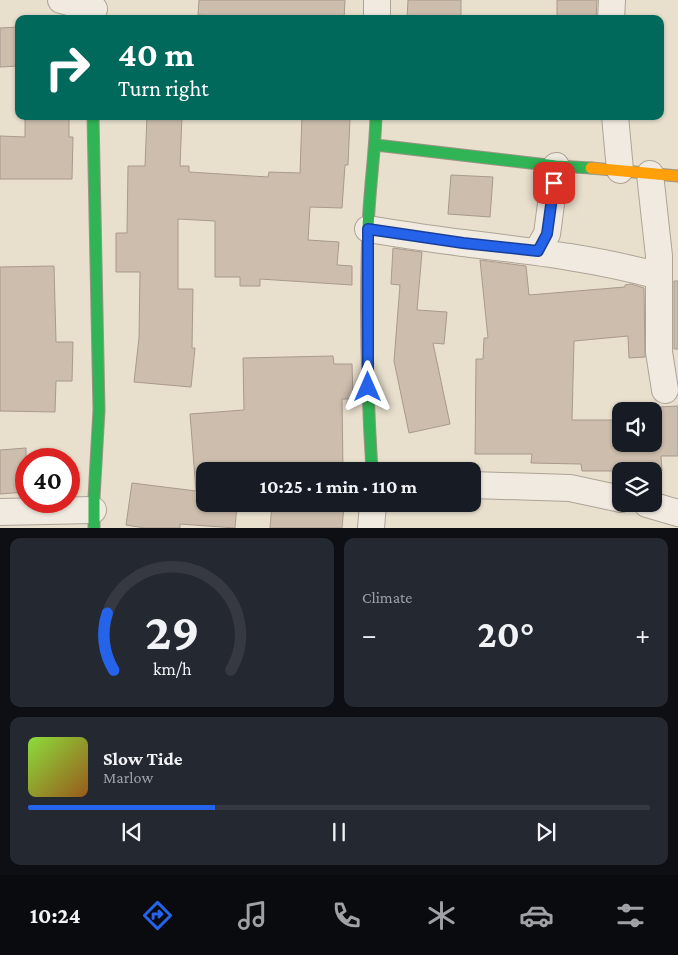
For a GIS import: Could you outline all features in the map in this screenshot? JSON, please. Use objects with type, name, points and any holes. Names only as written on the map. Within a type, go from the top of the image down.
[{"type":"street","points":[[61,0],[94,9]]},
{"type":"street","points":[[377,0],[377,15]]},
{"type":"street","points":[[611,15],[612,0]]},
{"type":"street","points":[[0,512],[94,519],[99,410],[93,120]]},
{"type":"street","points":[[371,462],[368,407],[368,229],[376,144],[376,120]]},
{"type":"street","points":[[616,120],[620,170]]},
{"type":"street","points":[[376,144],[556,166],[678,176]]},
{"type":"street","points":[[538,251],[547,234],[556,166]]},
{"type":"street","points":[[650,174],[659,256],[659,352],[665,390]]},
{"type":"street","points":[[368,229],[463,243],[538,251],[628,267],[659,276]]},
{"type":"street","points":[[481,485],[570,488],[612,496]]},
{"type":"street","points":[[662,508],[678,513]]},
{"type":"street","points":[[372,528],[373,512]]},
{"type":"building","points":[[199,0],[345,0],[344,15],[198,15]]},
{"type":"building","points":[[408,0],[461,0],[461,15],[407,15]]},
{"type":"building","points":[[557,0],[597,0],[596,15],[557,15]]},
{"type":"building","points":[[15,27],[15,66],[0,67],[0,28]]},
{"type":"building","points":[[25,120],[69,120],[69,137],[73,137],[72,179],[0,179],[0,136],[25,137]]},
{"type":"building","points":[[147,120],[182,120],[180,166],[189,166],[189,172],[268,177],[269,172],[300,173],[302,120],[350,120],[348,165],[345,165],[342,208],[310,207],[308,240],[339,242],[337,265],[352,266],[352,285],[260,279],[260,286],[240,286],[240,277],[215,277],[215,221],[178,219],[178,289],[193,289],[192,348],[195,348],[191,387],[134,382],[139,338],[140,272],[116,272],[116,233],[127,233],[128,166],[145,166]]},
{"type":"building","points":[[451,175],[493,177],[490,217],[448,214]]},
{"type":"building","points":[[393,248],[422,252],[417,310],[447,312],[444,344],[433,343],[450,424],[409,433],[394,361],[400,285],[391,284]]},
{"type":"building","points":[[480,260],[526,266],[529,295],[625,287],[625,285],[631,284],[644,288],[645,357],[629,358],[628,336],[574,341],[572,420],[612,420],[612,452],[662,452],[662,407],[678,406],[678,456],[661,456],[661,462],[612,462],[612,471],[582,471],[581,464],[531,463],[532,454],[475,454],[476,359],[483,359],[484,338],[488,338]]},
{"type":"building","points":[[54,266],[56,342],[73,342],[72,381],[56,381],[55,412],[0,411],[0,267]]},
{"type":"building","points":[[674,281],[678,281],[678,349],[674,349]]},
{"type":"building","points":[[333,356],[334,364],[352,364],[353,399],[342,399],[343,462],[196,462],[196,491],[190,414],[244,410],[243,358]]},
{"type":"building","points":[[15,449],[15,493],[0,494],[0,450]]},
{"type":"building","points":[[132,483],[196,491],[196,512],[236,512],[235,528],[180,524],[180,528],[145,528],[126,525]]},
{"type":"building","points":[[271,512],[343,512],[342,528],[270,528]]},
{"type":"traffic: fast","points":[[93,120],[99,410],[94,528]]},
{"type":"traffic: fast","points":[[372,462],[367,291],[369,216],[376,120]]},
{"type":"traffic: fast","points":[[376,145],[556,166],[591,168]]},
{"type":"traffic: slow","points":[[591,168],[678,176]]},
{"type":"route","points":[[368,387],[368,229],[463,243],[538,251],[547,234],[554,183]]}]
